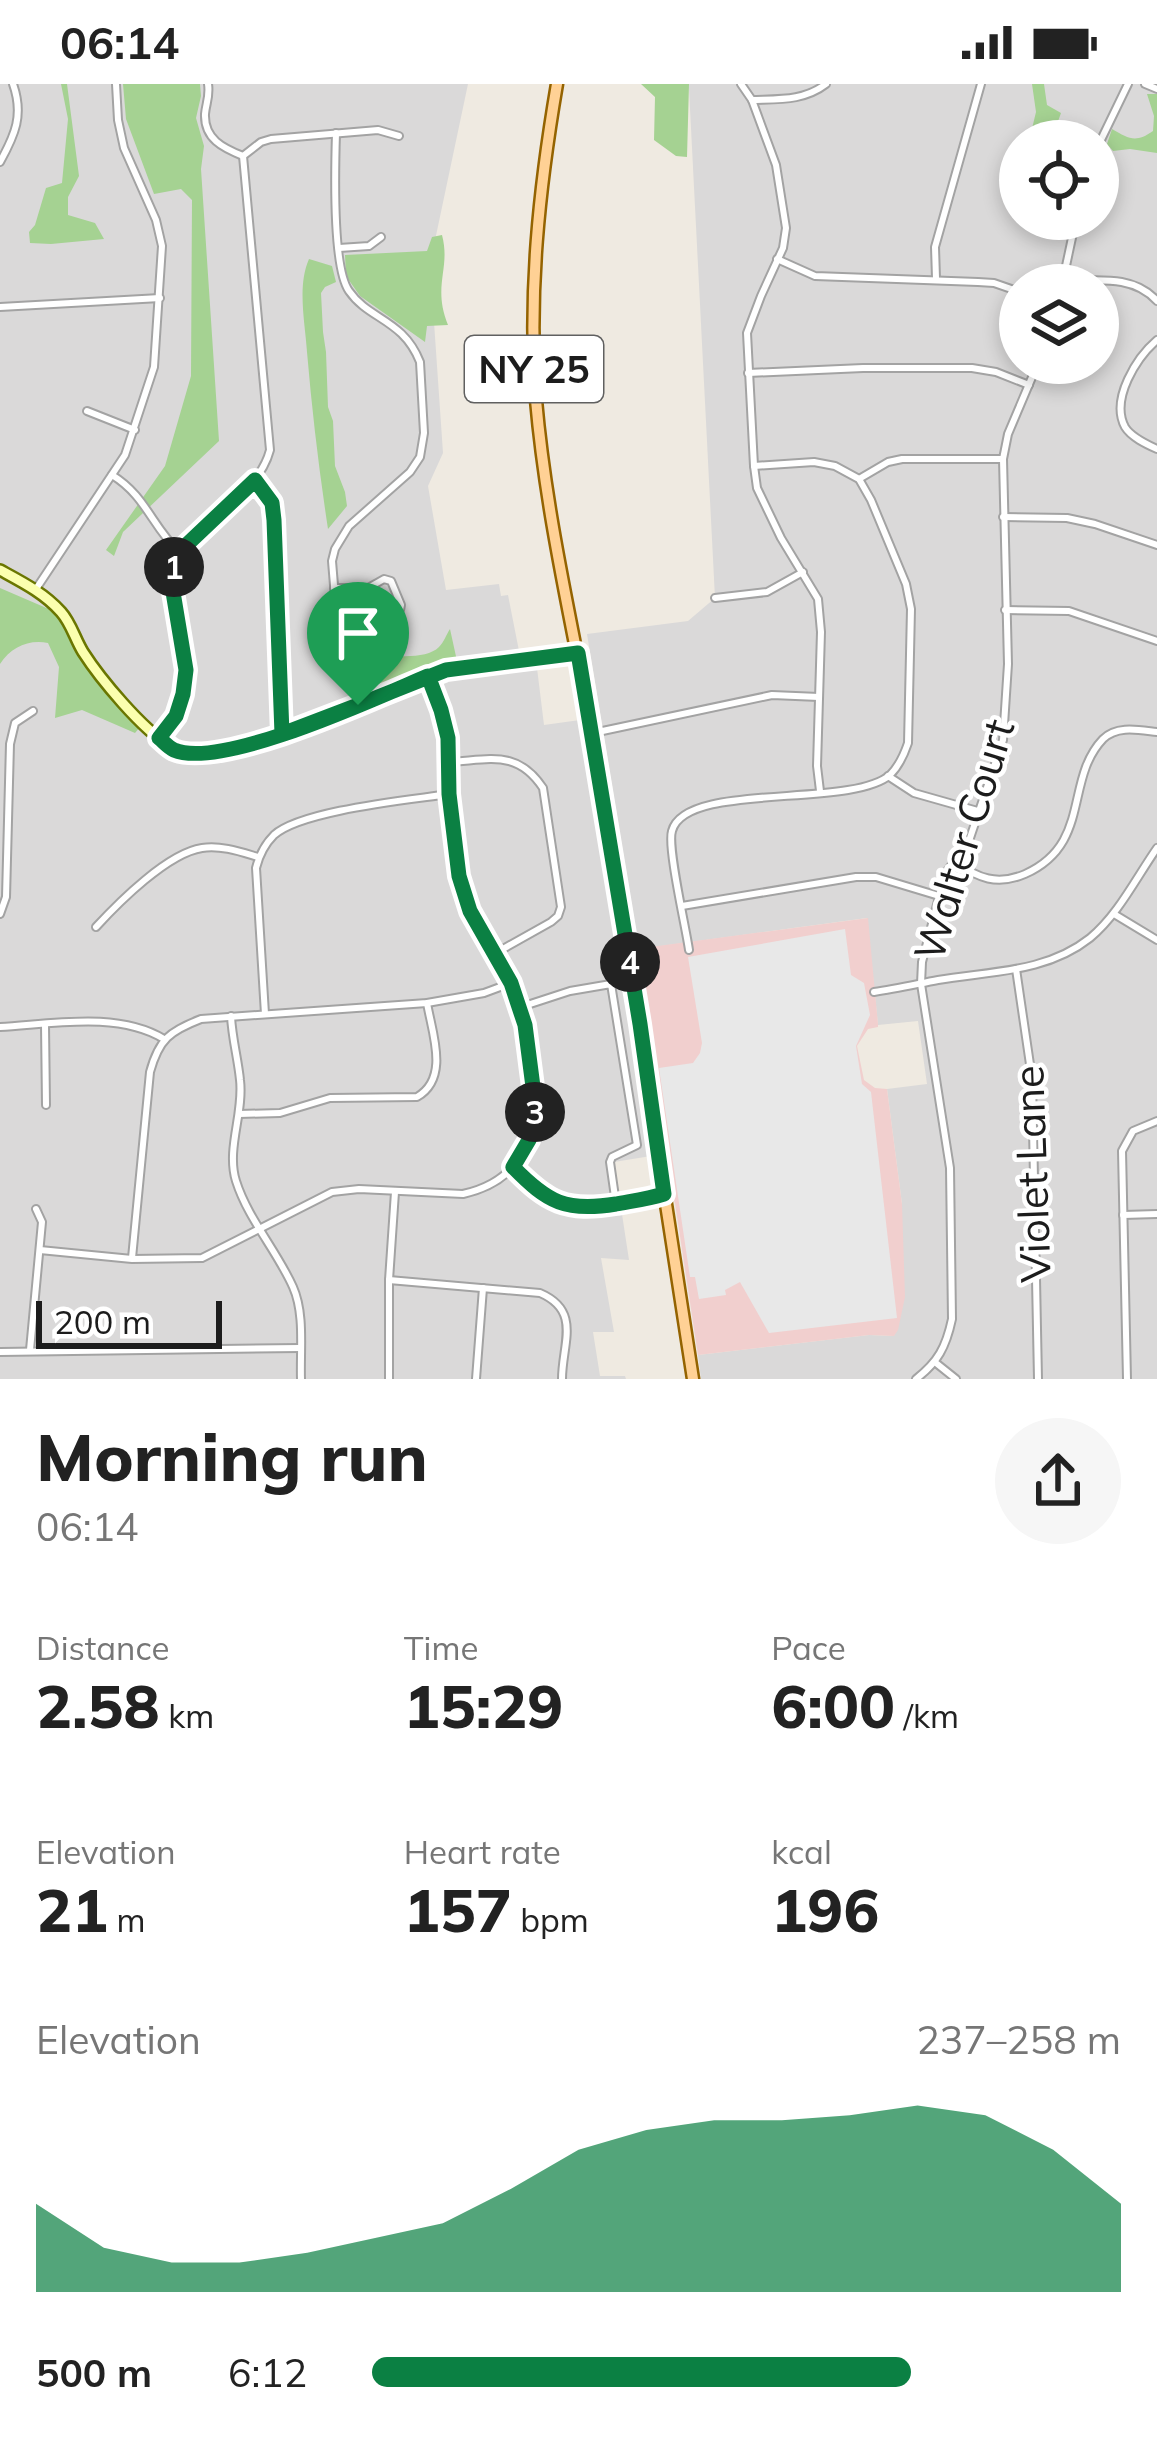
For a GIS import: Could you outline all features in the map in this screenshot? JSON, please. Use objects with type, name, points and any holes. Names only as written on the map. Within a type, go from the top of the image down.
[{"type":"main road","name":"NY 25","points":[[557,84],[537,218],[533,352],[542,452],[640,1024],[693,1379]]},
{"type":"street","points":[[0,162],[20,119],[14,84]]},
{"type":"street","points":[[36,589],[125,455],[154,367],[162,246],[156,220],[124,148],[116,84]]},
{"type":"street","points":[[208,84],[208,134],[223,148],[243,156]]},
{"type":"street","points":[[741,84],[752,100],[776,165],[786,228],[783,248],[747,334],[754,466],[757,488],[781,538],[818,599],[820,792]]},
{"type":"street","points":[[752,100],[796,99],[826,84]]},
{"type":"street","points":[[936,279],[935,247],[981,84]]},
{"type":"street","points":[[1111,120],[1128,84]]},
{"type":"street","points":[[1144,84],[1157,88]]},
{"type":"street","points":[[243,156],[260,142],[271,140],[378,130],[398,136]]},
{"type":"street","points":[[336,133],[334,177],[344,279],[350,292],[401,332],[416,352],[424,433],[420,457],[410,472],[349,526],[332,561],[340,658],[358,705]]},
{"type":"street","points":[[159,738],[176,716],[186,670],[172,586],[178,553],[255,480],[270,450],[243,156]]},
{"type":"street","points":[[339,248],[369,246],[381,237]]},
{"type":"street","points":[[777,259],[815,276],[999,286]]},
{"type":"street","points":[[1119,282],[1141,285],[1157,301]]},
{"type":"street","points":[[0,307],[160,298]]},
{"type":"street","points":[[1157,340],[1139,357],[1122,405],[1124,426],[1157,449]]},
{"type":"street","points":[[748,373],[972,368],[1029,385]]},
{"type":"street","name":"Walter Court","points":[[936,1363],[952,1319],[950,1168],[921,984],[922,962],[945,874],[969,841],[1003,740],[1008,664],[1003,459],[1029,385]]},
{"type":"street","points":[[87,410],[135,430]]},
{"type":"street","points":[[859,479],[902,459],[1003,459]]},
{"type":"street","points":[[689,950],[672,847],[672,829],[681,816],[694,808],[743,799],[777,799],[869,785],[888,776],[908,743],[911,609],[890,543],[859,479],[835,466],[814,462],[754,466]]},
{"type":"street","points":[[112,476],[130,487],[178,553]]},
{"type":"street","points":[[255,480],[272,503],[274,520],[282,734]]},
{"type":"street","points":[[1003,518],[1067,518],[1157,545]]},
{"type":"street","points":[[0,570],[36,589],[63,614],[84,654],[143,725],[175,750],[217,753],[282,734],[446,670],[578,653]]},
{"type":"street","points":[[715,598],[767,592],[803,572]]},
{"type":"street","points":[[334,588],[368,589],[384,579],[391,581],[399,611],[384,616],[368,589]]},
{"type":"street","points":[[1005,610],[1069,610],[1157,641]]},
{"type":"street","points":[[40,1250],[202,1258],[332,1192],[359,1189],[463,1195],[496,1181],[513,1167],[529,1140],[536,1110],[534,1079],[521,1007],[470,911],[459,876],[441,710],[428,676]]},
{"type":"street","points":[[592,733],[772,695],[819,697]]},
{"type":"street","points":[[0,914],[6,897],[10,744],[15,723],[33,711]]},
{"type":"street","points":[[955,862],[990,881],[1006,881],[1042,866],[1060,848],[1089,764],[1105,736],[1120,729],[1157,732]]},
{"type":"street","points":[[449,762],[519,762],[543,788],[561,907],[550,922],[494,954]]},
{"type":"street","points":[[888,776],[914,793],[981,812]]},
{"type":"street","points":[[265,1014],[256,880],[259,857],[275,834],[352,808],[449,794]]},
{"type":"street","points":[[96,927],[130,891],[190,851],[221,848],[259,857]]},
{"type":"street","points":[[874,992],[1016,970],[1060,957],[1090,938],[1114,913],[1157,848]]},
{"type":"street","points":[[682,906],[856,877],[876,877],[939,896]]},
{"type":"street","points":[[1114,913],[1157,940]]},
{"type":"street","name":"Violet Lane","points":[[1016,970],[1032,1078],[1038,1379]]},
{"type":"street","points":[[132,1258],[150,1072],[164,1039],[201,1019],[427,1003],[511,983]]},
{"type":"street","points":[[521,1007],[611,984],[637,1145],[610,1162],[616,1204]]},
{"type":"street","points":[[238,1114],[280,1113],[330,1098],[417,1097],[429,1090],[436,1074],[436,1054],[427,1003]]},
{"type":"street","points":[[231,1016],[241,1082],[234,1176],[298,1303],[301,1379]]},
{"type":"street","points":[[0,1027],[119,1022],[146,1028],[164,1039]]},
{"type":"street","points":[[45,1024],[46,1105]]},
{"type":"street","points":[[1127,1379],[1121,1164],[1125,1142],[1133,1131],[1157,1121]]},
{"type":"street","points":[[513,1167],[564,1206],[592,1208],[664,1194]]},
{"type":"street","points":[[389,1379],[395,1192]]},
{"type":"street","points":[[30,1350],[43,1222],[36,1209]]},
{"type":"street","points":[[1123,1215],[1157,1214]]},
{"type":"street","points":[[389,1280],[540,1293],[555,1299],[565,1311],[568,1330],[562,1379]]},
{"type":"street","points":[[476,1379],[483,1288]]},
{"type":"street","points":[[0,1352],[300,1348]]},
{"type":"street","points":[[916,1379],[936,1363],[956,1379]]},
{"type":"shaded area","points":[[0,84],[468,84],[430,264],[443,453],[428,486],[446,590],[499,584],[501,596],[508,595],[520,656],[537,668],[544,725],[580,720],[651,1156],[614,1162],[629,1260],[601,1258],[614,1332],[593,1332],[600,1376],[626,1379],[0,1379]]},
{"type":"shaded area","points":[[682,84],[1157,84],[1157,1379],[701,1379],[698,1355],[894,1336],[902,1204],[887,1089],[927,1084],[918,1021],[878,1025],[867,918],[639,949],[587,634],[688,621],[715,598],[689,89]]},
{"type":"shaded area","points":[[868,918],[878,1027],[868,1029],[857,1046],[864,1080],[887,1089],[902,1204],[905,1297],[898,1330],[894,1336],[698,1355],[675,1203],[661,1176],[628,950]]},
{"type":"shaded area","points":[[845,929],[851,975],[864,983],[870,1015],[856,1046],[862,1084],[871,1092],[897,1318],[769,1333],[740,1282],[725,1290],[726,1295],[699,1299],[695,1277],[690,1277],[659,1068],[693,1063],[700,1053],[688,957]]},
{"type":"green space","points":[[61,84],[67,84],[79,176],[68,197],[68,215],[95,223],[104,239],[30,243],[29,232],[46,188],[62,183],[68,119]]},
{"type":"green space","points":[[123,84],[200,84],[196,118],[204,146],[201,169],[219,441],[123,532],[114,556],[106,550],[165,466],[191,376],[192,200],[181,189],[154,194],[126,119]]},
{"type":"green space","points":[[641,84],[689,84],[687,157],[676,156],[654,140],[655,97]]},
{"type":"green space","points":[[1032,84],[1044,84],[1047,105],[1061,113],[1058,120],[1034,120]]},
{"type":"green space","points":[[1147,94],[1157,94],[1157,153],[1119,150],[1119,133],[1142,137],[1153,131]]},
{"type":"green space","points":[[442,235],[441,288],[448,325],[427,326],[425,342],[360,296],[346,276],[345,255],[427,251],[432,237]]},
{"type":"green space","points":[[309,259],[332,266],[336,282],[321,293],[335,466],[347,506],[328,529],[304,317],[303,281]]},
{"type":"green space","points":[[0,588],[58,613],[88,670],[140,727],[135,733],[82,710],[55,718],[59,667],[48,643],[21,646],[0,664]]},
{"type":"green space","points":[[450,629],[457,661],[361,693],[351,672],[348,649],[421,655],[439,647]]},
{"type":"route","points":[[358,705],[282,734],[274,520],[272,503],[255,480],[178,553],[172,586],[186,670],[176,716],[159,738],[175,750],[217,753],[282,734],[322,721],[428,676],[448,738],[459,876],[470,911],[511,983],[525,1025],[536,1110],[529,1140],[513,1167],[564,1206],[592,1208],[664,1194],[578,653],[446,670],[428,676],[358,705]]}]
